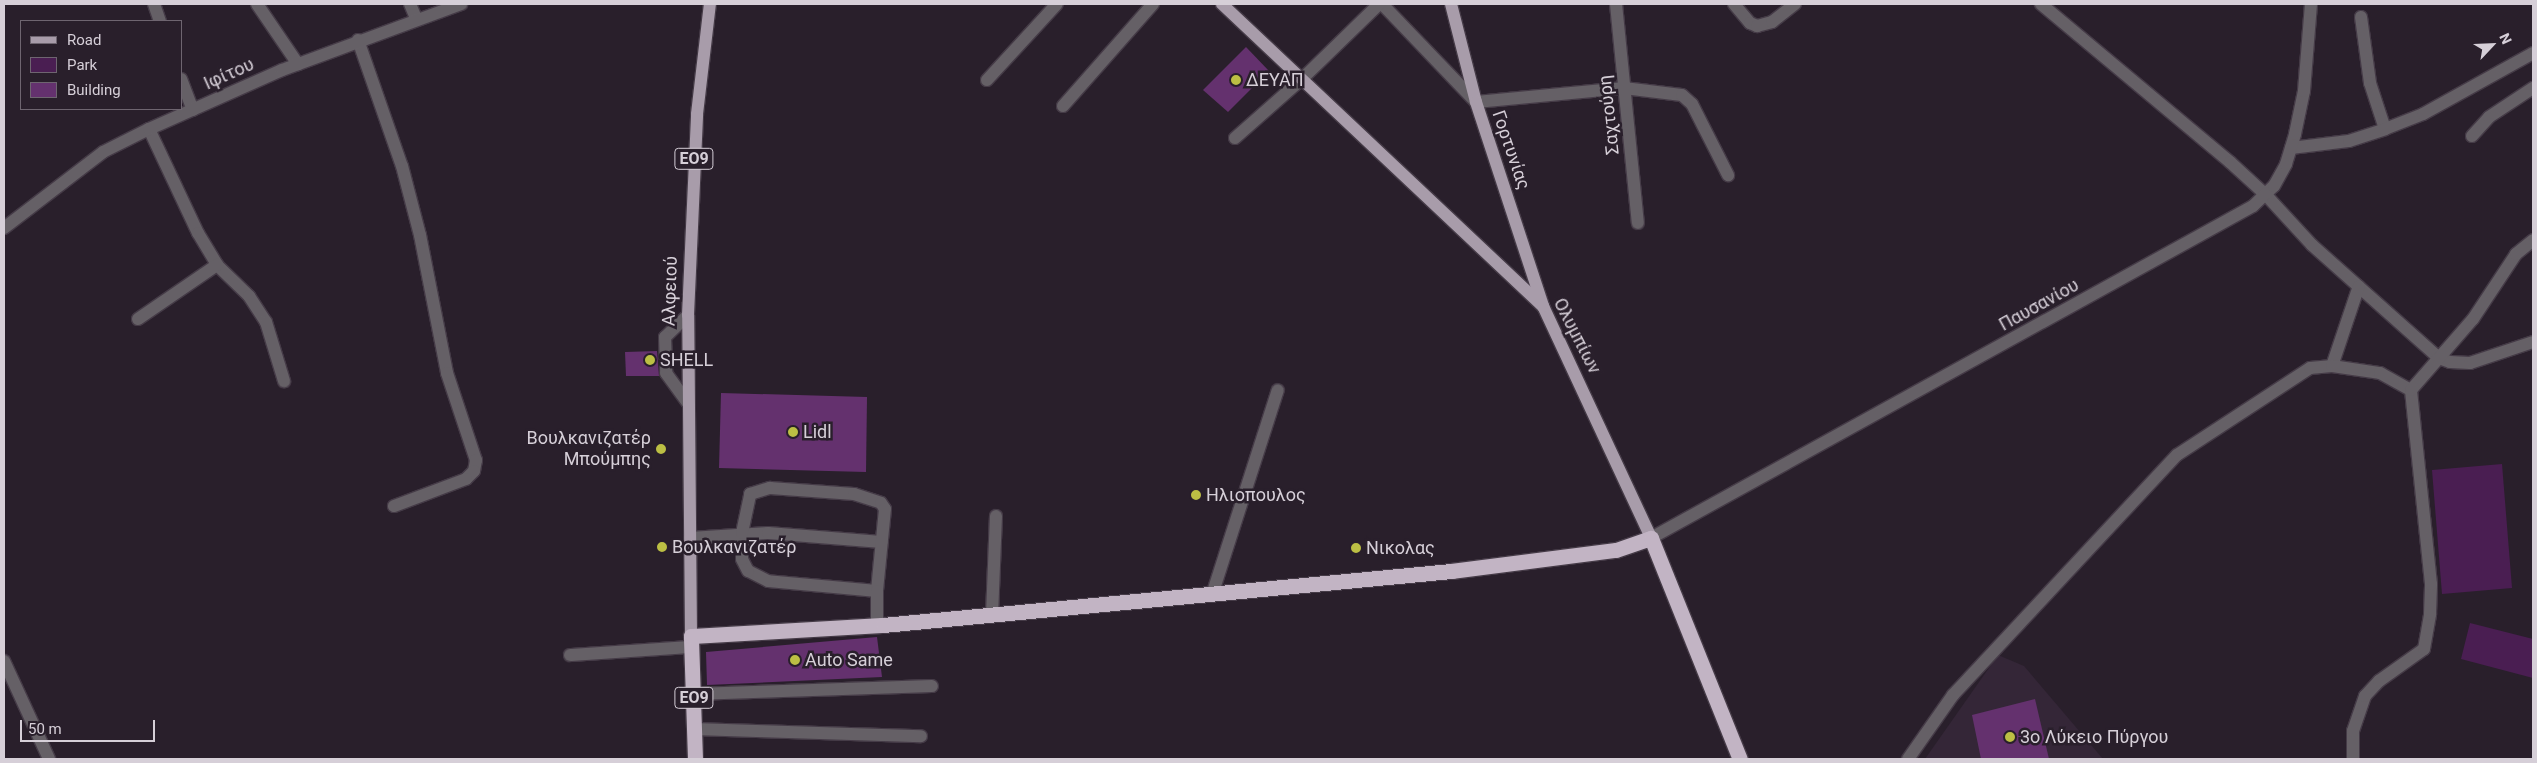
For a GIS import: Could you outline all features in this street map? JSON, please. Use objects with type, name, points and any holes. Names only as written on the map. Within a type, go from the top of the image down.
[{"type":"highway","points":[[691,641],[1212,595],[1451,571],[1616,550],[1651,538]]},
{"type":"highway","name":"Ολυμπίων","points":[[1651,538],[1740,759]]},
{"type":"highway","name":"Αλφειού","points":[[691,641],[695,759]]},
{"type":"main road","name":"Αλφειού","points":[[691,641],[688,316],[697,114],[710,4]]},
{"type":"main road","name":"Ολυμπίων","points":[[1222,4],[1303,78],[1543,306],[1651,538]]},
{"type":"main road","name":"Γορτυνίας","points":[[1451,4],[1476,102],[1543,306]]},
{"type":"street","points":[[154,4],[160,20]]},
{"type":"street","points":[[257,4],[298,64]]},
{"type":"street","points":[[410,4],[416,18]]},
{"type":"street","name":"Ιφίτου","points":[[4,228],[103,152],[149,128],[358,40],[416,18],[462,4]]},
{"type":"street","points":[[987,80],[1057,4]]},
{"type":"street","points":[[1063,106],[1153,4]]},
{"type":"street","points":[[1235,138],[1303,78],[1380,4],[1476,102],[1624,88],[1682,95],[1692,104],[1728,175]]},
{"type":"street","name":"Σαχτούρη","points":[[1616,4],[1638,223]]},
{"type":"street","points":[[1734,4],[1750,23],[1757,26],[1772,22],[1795,4]]},
{"type":"street","points":[[2041,4],[2266,195],[2312,245],[2439,358],[2470,363],[2533,342]]},
{"type":"street","name":"Παυσανίου","points":[[1651,538],[2229,222],[2266,195],[2286,164],[2291,148],[2304,91],[2311,4]]},
{"type":"street","points":[[2360,17],[2370,83],[2385,129]]},
{"type":"street","points":[[358,40],[402,166],[420,235],[448,373],[476,460],[474,471],[466,479],[394,506]]},
{"type":"street","points":[[2291,148],[2349,141],[2385,129],[2422,114],[2533,53]]},
{"type":"street","points":[[182,81],[192,110]]},
{"type":"street","points":[[2472,136],[2489,117],[2533,88]]},
{"type":"street","points":[[149,128],[198,233],[217,264],[249,296],[266,322],[284,380]]},
{"type":"street","points":[[2353,759],[2353,731],[2365,696],[2379,680],[2424,649],[2430,614],[2431,575],[2411,390],[2473,320],[2516,254],[2533,240]]},
{"type":"street","points":[[138,319],[217,264]]},
{"type":"street","points":[[2332,366],[2359,286]]},
{"type":"street","points":[[688,316],[665,337],[666,373],[689,404]]},
{"type":"street","points":[[1908,759],[1953,695],[2177,455],[2293,376],[2310,368],[2332,366],[2380,373],[2411,390]]},
{"type":"street","points":[[1212,595],[1278,390]]},
{"type":"street","points":[[877,591],[768,581],[748,571],[742,559],[742,532],[750,494],[770,488],[789,489],[854,494],[881,503],[885,509],[877,591],[877,625]]},
{"type":"street","points":[[992,615],[996,516]]},
{"type":"street","points":[[690,538],[742,532],[882,542]]},
{"type":"street","points":[[570,655],[691,641]]},
{"type":"street","points":[[4,662],[32,715],[50,759]]},
{"type":"street","points":[[694,694],[932,686]]},
{"type":"street","points":[[694,729],[921,736]]},
{"type":"shaded area","points":[[1998,655],[2024,666],[2103,759],[1925,759]]},
{"type":"green space","points":[[2502,464],[2512,588],[2442,594],[2432,470]]},
{"type":"green space","points":[[2470,623],[2533,639],[2533,678],[2461,659]]},
{"type":"building","name":"ΔΕΥΑΠ","points":[[1246,47],[1269,71],[1228,112],[1203,90]]},
{"type":"building","points":[[657,351],[659,376],[626,376],[625,352]]},
{"type":"building","name":"Lidl","points":[[721,393],[867,397],[866,472],[719,468]]},
{"type":"building","points":[[877,637],[882,677],[707,685],[706,652]]},
{"type":"building","name":"3o Λύκειο Πύργου","points":[[2035,699],[2049,759],[1981,759],[1972,715]]},
{"type":"place","name":"ΔΕΥΑΠ","points":[[1236,80]]},
{"type":"place","name":"SHELL","points":[[650,360]]},
{"type":"place","name":"Lidl","points":[[793,432]]},
{"type":"place","name":"Βουλκανιζατέρ Μπούμπης","points":[[661,449]]},
{"type":"place","name":"Ηλιοπουλος","points":[[1196,495]]},
{"type":"place","name":"Βουλκανιζατέρ","points":[[662,547]]},
{"type":"place","name":"Νικολας","points":[[1356,548]]},
{"type":"place","name":"Auto Same","points":[[795,660]]},
{"type":"place","name":"3o Λύκειο Πύργου","points":[[2010,737]]}]
